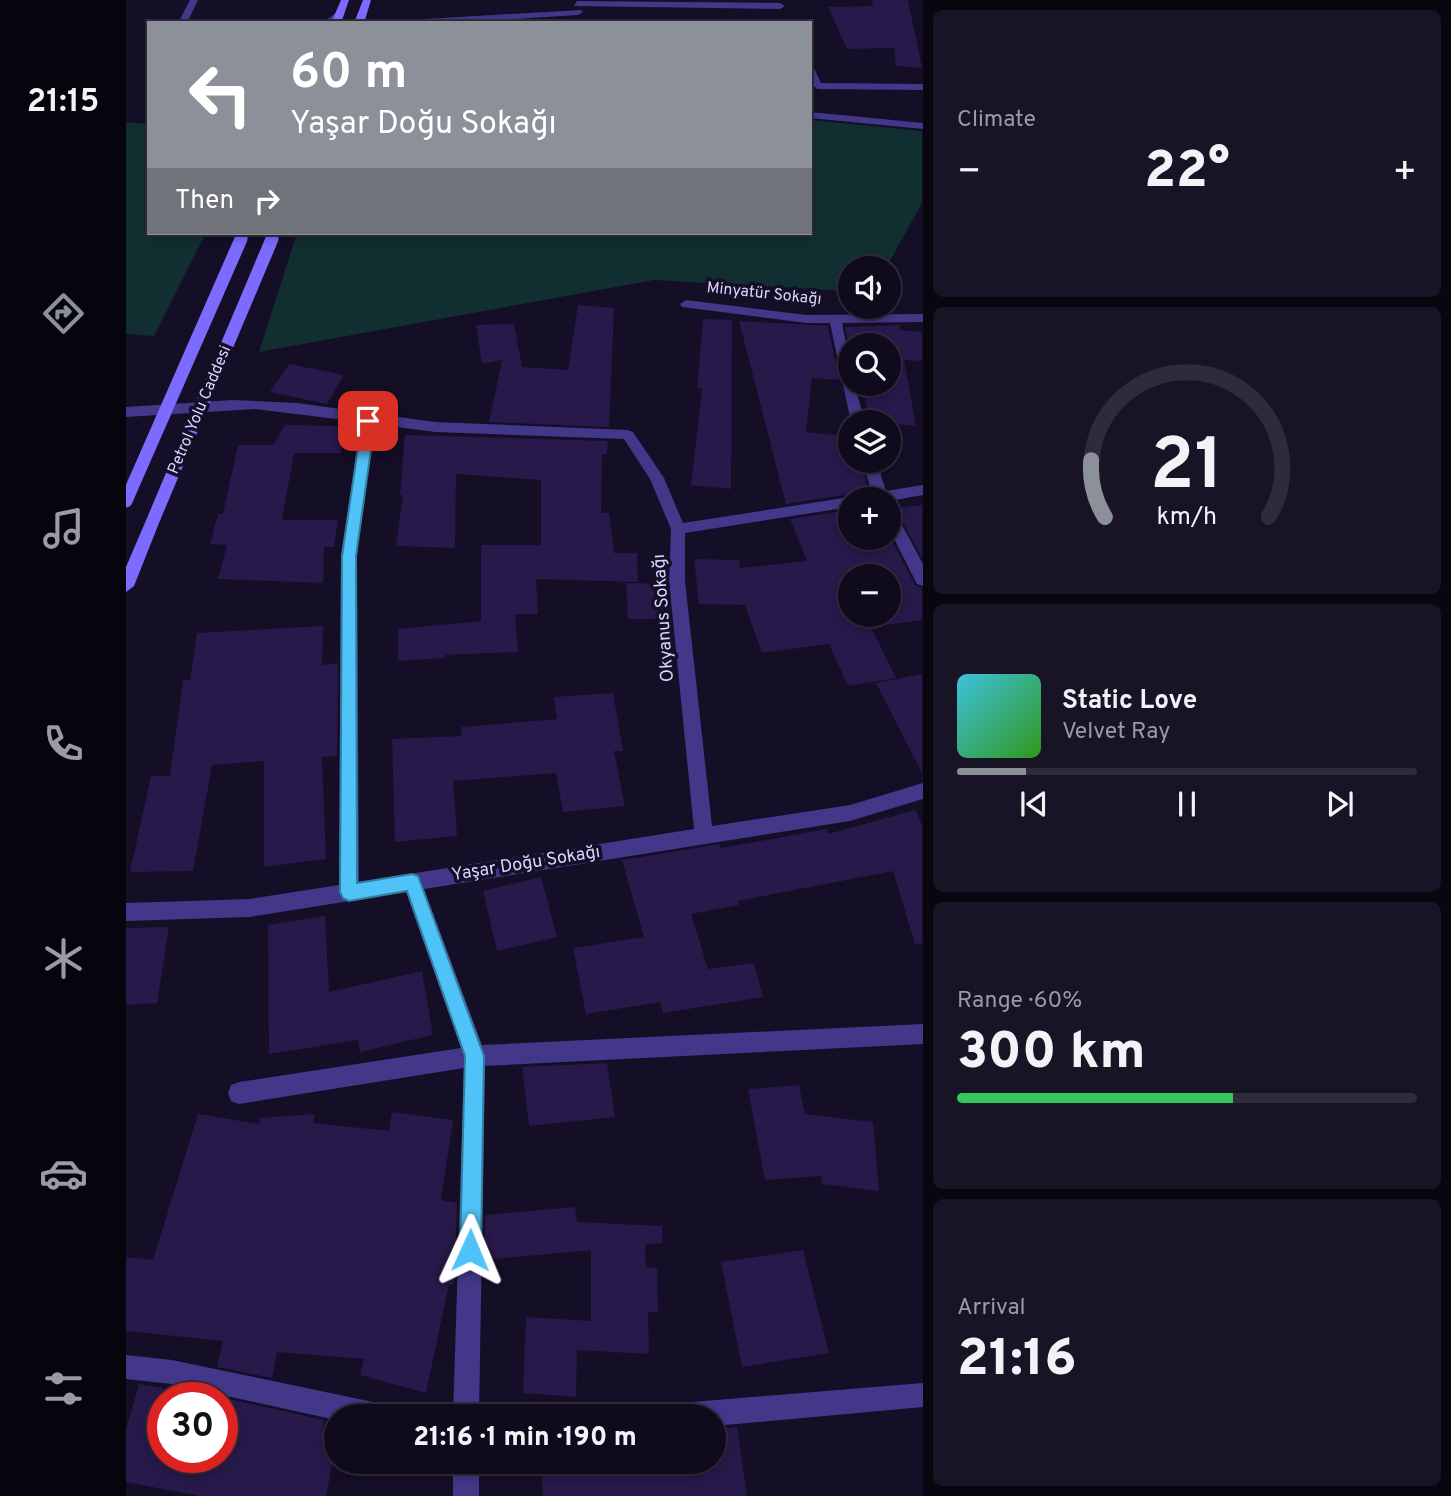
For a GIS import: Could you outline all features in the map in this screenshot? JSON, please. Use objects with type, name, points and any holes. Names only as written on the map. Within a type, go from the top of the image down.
[{"type":"main road","points":[[338,18],[345,0]]},
{"type":"main road","points":[[360,21],[367,0]]},
{"type":"main road","name":"Petrol Yolu Caddesi","points":[[126,501],[242,235]]},
{"type":"main road","name":"Petrol Yolu Caddesi","points":[[126,586],[273,235]]},
{"type":"street","points":[[183,21],[194,0]]},
{"type":"street","points":[[426,21],[577,5],[780,7]]},
{"type":"street","points":[[812,75],[817,86],[922,87]]},
{"type":"street","points":[[812,115],[922,126]]},
{"type":"street","name":"Minyatür Sokağı","points":[[686,304],[806,319],[922,318]]},
{"type":"street","points":[[835,318],[855,410]]},
{"type":"street","points":[[126,412],[250,405],[296,407],[368,421],[436,427],[560,429],[628,435],[657,478],[678,529]]},
{"type":"street","points":[[349,892],[349,556],[368,421]]},
{"type":"street","points":[[901,494],[922,490]]},
{"type":"street","name":"Okyanus Sokağı","points":[[704,836],[677,581],[678,529],[838,504]]},
{"type":"street","points":[[901,538],[922,580]]},
{"type":"street","name":"Yaşar Doğu Sokağı","points":[[126,912],[250,908],[850,813],[922,791]]},
{"type":"street","points":[[412,882],[475,1056],[466,1404]]},
{"type":"street","points":[[239,1093],[475,1056],[922,1034]]},
{"type":"street","points":[[126,1367],[172,1372],[324,1404]]},
{"type":"street","points":[[726,1412],[922,1395]]},
{"type":"street","points":[[466,1474],[466,1496]]},
{"type":"green space","points":[[812,120],[922,131],[922,203],[893,256],[838,256],[838,290],[654,280],[259,352],[296,235],[812,235]]},
{"type":"green space","points":[[126,122],[147,124],[147,235],[205,235],[154,336],[126,334]]},
{"type":"building","points":[[872,0],[908,0],[922,68],[896,66],[894,48],[847,49],[828,7],[873,6]]},
{"type":"building","points":[[578,305],[614,308],[609,427],[489,422],[502,360],[482,364],[476,325],[514,324],[522,367],[568,370]]},
{"type":"building","points":[[703,319],[732,320],[731,489],[691,485],[702,389],[697,388]]},
{"type":"building","points":[[739,321],[828,326],[838,380],[812,378],[806,432],[838,436],[838,473],[864,473],[868,487],[838,487],[838,496],[786,504]]},
{"type":"building","points":[[899,325],[900,330],[922,332],[922,361],[904,360],[916,426],[901,425],[901,410],[868,410],[865,396],[901,396],[901,333],[846,333],[845,327]]},
{"type":"building","points":[[289,364],[344,375],[327,404],[270,392]]},
{"type":"building","points":[[285,425],[345,426],[341,453],[294,453],[282,520],[338,520],[334,547],[324,547],[323,583],[218,579],[227,545],[210,544],[218,514],[223,514],[238,445],[273,445]]},
{"type":"building","points":[[405,435],[608,441],[607,454],[602,454],[601,513],[609,513],[614,553],[637,553],[638,582],[536,579],[538,614],[515,614],[518,652],[445,655],[445,658],[398,661],[398,629],[481,621],[481,545],[541,545],[541,480],[456,474],[455,548],[396,546],[403,495],[400,495]]},
{"type":"building","points":[[922,505],[922,558],[901,519],[901,507]]},
{"type":"building","points":[[838,512],[838,550],[897,550],[915,585],[922,588],[922,620],[901,623],[901,564],[838,564],[838,627],[871,627],[896,678],[848,686],[829,644],[762,653],[745,605],[699,604],[694,559],[739,560],[740,568],[807,561],[790,519]]},
{"type":"building","points":[[626,583],[666,584],[669,619],[628,619]]},
{"type":"building","points":[[323,626],[322,665],[338,663],[337,756],[322,757],[326,859],[264,867],[264,761],[212,765],[193,871],[130,872],[151,776],[170,776],[183,680],[190,680],[197,633]]},
{"type":"building","points":[[922,674],[922,773],[876,683]]},
{"type":"building","points":[[613,693],[623,751],[614,751],[625,806],[563,812],[556,773],[453,781],[457,836],[395,842],[392,739],[462,736],[461,727],[557,719],[554,697]]},
{"type":"building","points":[[915,810],[922,825],[922,943],[915,944],[893,871],[738,901],[739,905],[691,914],[708,969],[754,963],[763,997],[663,1013],[660,1002],[586,1014],[573,948],[644,937],[622,860],[720,844],[721,848],[827,829],[828,834]]},
{"type":"building","points":[[541,877],[557,937],[497,951],[483,891]]},
{"type":"building","points":[[325,916],[329,992],[422,971],[433,1035],[360,1052],[358,1040],[269,1054],[268,925]]},
{"type":"building","points":[[169,927],[157,1003],[126,1005],[126,928]]},
{"type":"building","points":[[607,1063],[615,1117],[529,1126],[522,1067]]},
{"type":"building","points":[[799,1085],[805,1114],[873,1122],[879,1191],[822,1184],[821,1176],[765,1180],[748,1089]]},
{"type":"building","points":[[392,1112],[453,1120],[441,1200],[457,1203],[455,1277],[454,1285],[449,1284],[426,1393],[360,1375],[364,1359],[277,1352],[272,1378],[217,1367],[223,1341],[126,1331],[126,1257],[153,1260],[198,1114],[259,1124],[260,1118],[315,1114],[313,1123],[389,1131]]},
{"type":"building","points":[[575,1207],[577,1222],[662,1226],[662,1243],[645,1245],[646,1267],[657,1268],[658,1312],[648,1312],[649,1354],[577,1350],[576,1397],[523,1393],[526,1317],[591,1321],[591,1250],[484,1260],[485,1215]]},
{"type":"building","points":[[803,1250],[829,1353],[742,1367],[721,1262]]},
{"type":"building","points":[[139,1384],[147,1385],[147,1473],[238,1473],[238,1401],[324,1420],[324,1474],[330,1474],[326,1496],[199,1496],[126,1482],[126,1430]]},
{"type":"building","points":[[737,1427],[747,1496],[543,1496],[542,1474],[726,1474],[726,1428]]},
{"type":"route","points":[[368,421],[349,556],[349,892],[412,882],[475,1056],[470,1250]]}]
